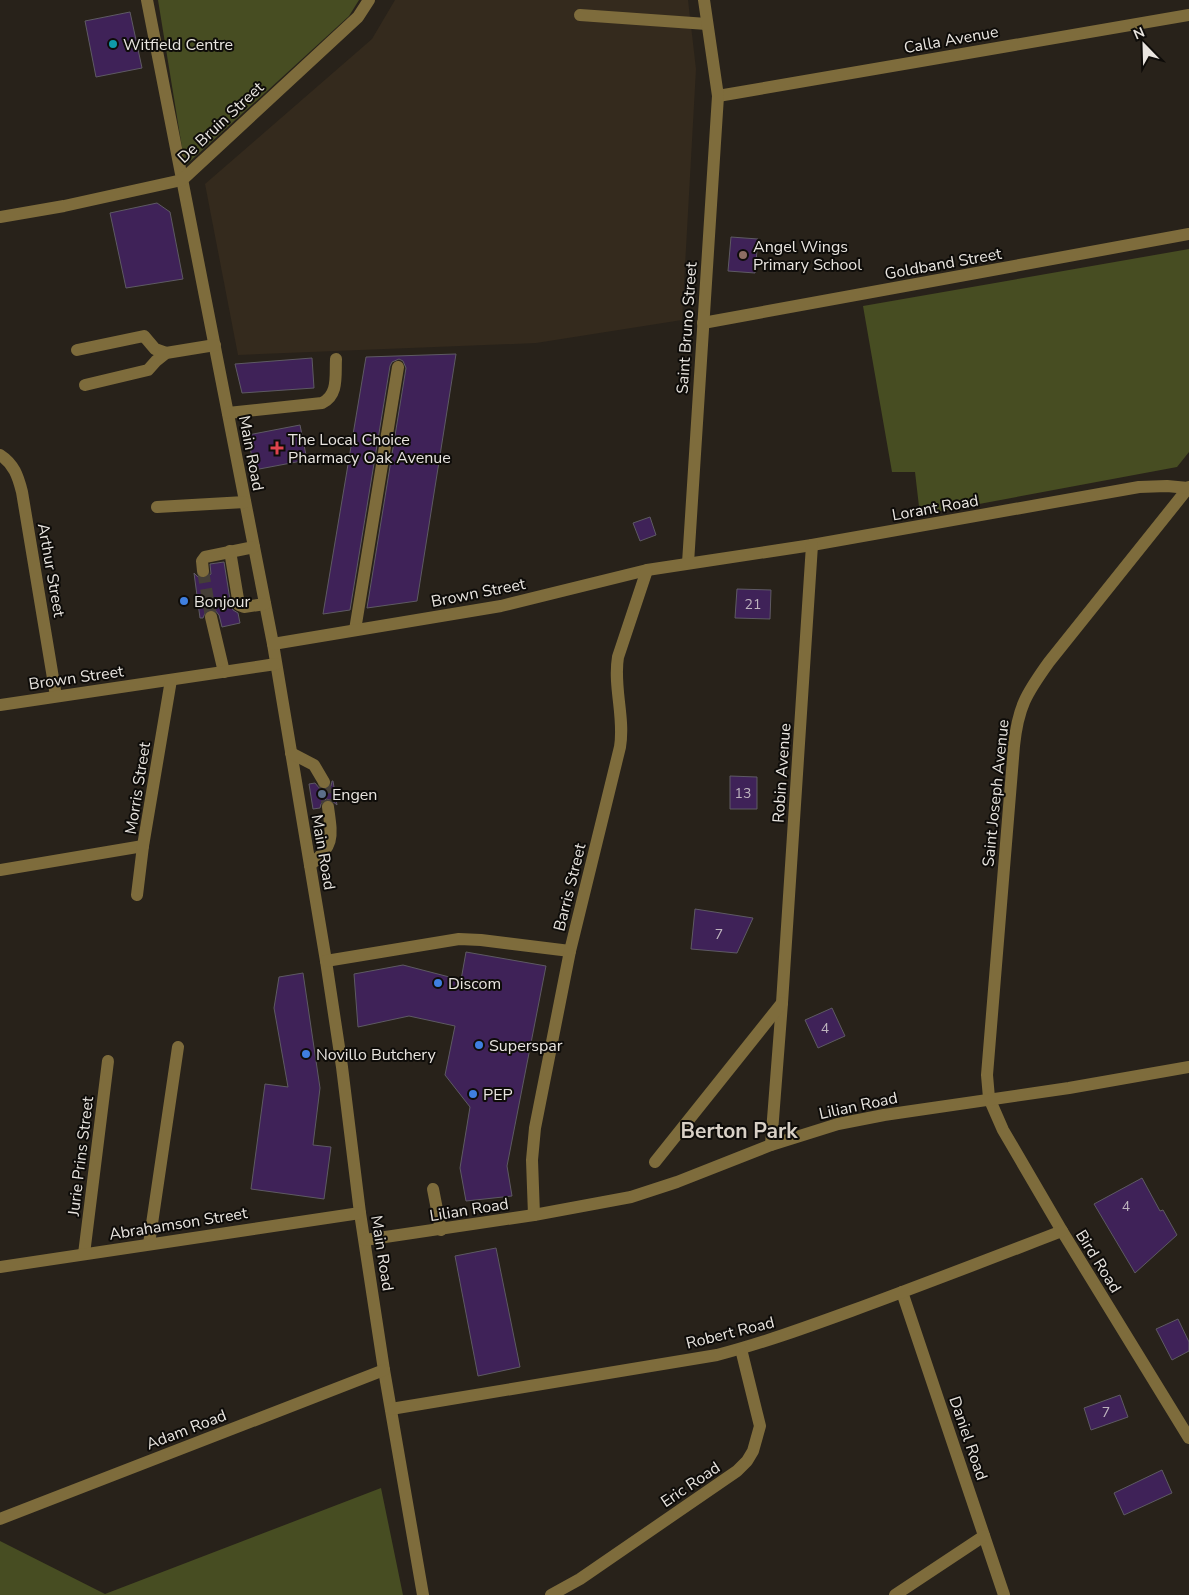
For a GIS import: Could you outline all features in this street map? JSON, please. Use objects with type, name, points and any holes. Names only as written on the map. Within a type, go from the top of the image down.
[{"type":"street","name":"Main Road","points":[[147,0],[273,644],[326,961],[342,1067],[360,1214],[422,1595]]},
{"type":"street","name":"De Bruin Street","points":[[0,217],[64,206],[182,180],[358,17],[369,0]]},
{"type":"street","name":"Saint Bruno Street","points":[[688,563],[718,96],[704,0]]},
{"type":"street","points":[[580,15],[708,24]]},
{"type":"street","name":"Calla Avenue","points":[[718,96],[1189,15]]},
{"type":"street","name":"Goldband Street","points":[[702,324],[1189,234]]},
{"type":"street","points":[[77,350],[144,336],[155,348],[166,353]]},
{"type":"street","points":[[85,384],[148,370],[166,353],[214,345]]},
{"type":"street","points":[[228,412],[322,403],[334,391],[336,359]]},
{"type":"street","points":[[355,630],[398,367]]},
{"type":"street","name":"Arthur Street","points":[[0,456],[9,462],[14,470],[22,492],[56,696]]},
{"type":"street","name":"Lorant Road","points":[[688,563],[812,546],[1139,487],[1167,486],[1188,488]]},
{"type":"street","name":"Saint Joseph Avenue","points":[[989,1098],[989,1049],[1016,723],[1021,707],[1031,686],[1049,662],[1188,488]]},
{"type":"street","points":[[157,507],[246,502]]},
{"type":"street","name":"Robin Avenue","points":[[771,1145],[812,546]]},
{"type":"street","points":[[203,571],[202,561],[204,558],[254,547]]},
{"type":"street","points":[[230,551],[239,605],[244,607],[265,604]]},
{"type":"street","name":"Brown Street","points":[[273,644],[501,606],[647,570],[688,563]]},
{"type":"street","name":"Barris Street","points":[[534,1215],[532,1160],[535,1128],[570,952],[622,736],[616,668],[618,657],[647,570]]},
{"type":"street","points":[[211,618],[224,672]]},
{"type":"street","name":"Brown Street","points":[[0,705],[276,664]]},
{"type":"street","name":"Morris Street","points":[[0,870],[144,846],[171,680]]},
{"type":"street","points":[[291,753],[314,765],[324,782]]},
{"type":"street","points":[[310,865],[326,851],[329,842],[331,828],[328,807]]},
{"type":"street","points":[[137,895],[144,846]]},
{"type":"street","points":[[326,961],[459,939],[481,940],[570,952]]},
{"type":"street","points":[[655,1162],[782,1003]]},
{"type":"street","points":[[149,1244],[178,1047]]},
{"type":"street","name":"Jurie Prins Street","points":[[84,1254],[108,1061]]},
{"type":"street","name":"Lilian Road","points":[[365,1240],[534,1215],[650,1192],[771,1145],[838,1124],[894,1113],[1069,1088],[1189,1067]]},
{"type":"street","name":"Bird Road","points":[[989,1098],[1003,1130],[1062,1231],[1189,1438]]},
{"type":"street","points":[[433,1189],[442,1230]]},
{"type":"street","name":"Abrahamson Street","points":[[0,1267],[360,1214]]},
{"type":"street","name":"Robert Road","points":[[391,1409],[717,1355],[741,1349],[902,1292],[1062,1231]]},
{"type":"street","name":"Daniel Road","points":[[902,1292],[1004,1595]]},
{"type":"street","name":"Eric Road","points":[[551,1595],[580,1579],[737,1471],[747,1461],[753,1451],[760,1426],[741,1349]]},
{"type":"street","name":"Adam Road","points":[[0,1519],[384,1370]]},
{"type":"street","points":[[895,1595],[984,1536]]},
{"type":"shaded area","points":[[395,0],[688,0],[696,69],[682,320],[536,343],[238,355],[205,184],[372,39]]},
{"type":"green space","points":[[158,0],[359,0],[349,16],[185,166]]},
{"type":"green space","points":[[1189,249],[1189,452],[1177,467],[920,515],[915,472],[892,472],[863,306]]},
{"type":"green space","points":[[381,1488],[403,1595],[0,1595],[0,1541],[105,1594]]},
{"type":"building","name":"Witfield Centre","points":[[130,12],[142,68],[96,77],[85,21]]},
{"type":"building","points":[[157,203],[170,212],[183,279],[126,288],[110,213]]},
{"type":"building","name":"Angel Wings Primary School","points":[[731,237],[758,239],[755,273],[728,271]]},
{"type":"building","points":[[456,354],[417,601],[367,608],[406,368],[403,361],[399,359],[392,362],[390,366],[350,610],[323,614],[366,357]]},
{"type":"building","points":[[312,358],[314,388],[242,393],[235,364]]},
{"type":"building","name":"The Local Choice Pharmacy Oak Avenue","points":[[300,425],[307,460],[254,470],[248,435]]},
{"type":"building","points":[[650,517],[656,535],[640,541],[633,523]]},
{"type":"building","points":[[224,562],[231,606],[238,613],[240,623],[222,627],[219,615],[214,609],[206,611],[203,618],[200,618],[194,573],[199,578],[204,579],[211,574],[210,564]]},
{"type":"building","points":[[737,589],[771,590],[770,619],[735,618]]},
{"type":"building","points":[[730,776],[757,777],[757,809],[730,809]]},
{"type":"building","points":[[332,781],[337,805],[331,800],[326,799],[320,808],[313,809],[309,784],[315,783],[320,789],[325,790],[331,786]]},
{"type":"building","points":[[695,909],[753,918],[737,953],[691,949]]},
{"type":"building","points":[[466,952],[546,966],[507,1166],[512,1196],[466,1201],[460,1168],[470,1107],[445,1075],[455,1026],[409,1016],[358,1027],[354,974],[403,965],[461,980]]},
{"type":"building","points":[[303,973],[320,1088],[313,1145],[331,1147],[324,1199],[251,1189],[265,1084],[288,1087],[274,1008],[279,977]]},
{"type":"building","points":[[832,1008],[845,1036],[818,1048],[805,1020]]},
{"type":"building","points":[[1142,1178],[1160,1211],[1163,1210],[1177,1235],[1135,1273],[1094,1204]]},
{"type":"building","points":[[496,1248],[520,1367],[478,1376],[455,1256]]},
{"type":"building","points":[[1178,1319],[1189,1342],[1189,1351],[1172,1360],[1156,1329]]},
{"type":"building","points":[[1120,1395],[1128,1417],[1091,1430],[1084,1408]]},
{"type":"building","points":[[1162,1470],[1172,1493],[1124,1515],[1114,1493]]},
{"type":"tunnel","points":[[203,571],[211,617]]},
{"type":"tunnel","points":[[324,782],[328,807]]},
{"type":"place","name":"Witfield Centre","points":[[113,44]]},
{"type":"place","name":"Angel Wings Primary School","points":[[743,255]]},
{"type":"place","name":"The Local Choice Pharmacy Oak Avenue","points":[[277,448]]},
{"type":"place","name":"Bonjour","points":[[184,601]]},
{"type":"place","name":"Engen","points":[[322,794]]},
{"type":"place","name":"Discom","points":[[438,983]]},
{"type":"place","name":"Superspar","points":[[479,1045]]},
{"type":"place","name":"Novillo Butchery","points":[[306,1054]]},
{"type":"place","name":"PEP","points":[[473,1094]]},
{"type":"district","name":"Berton Park","points":[[739,1131]]}]
